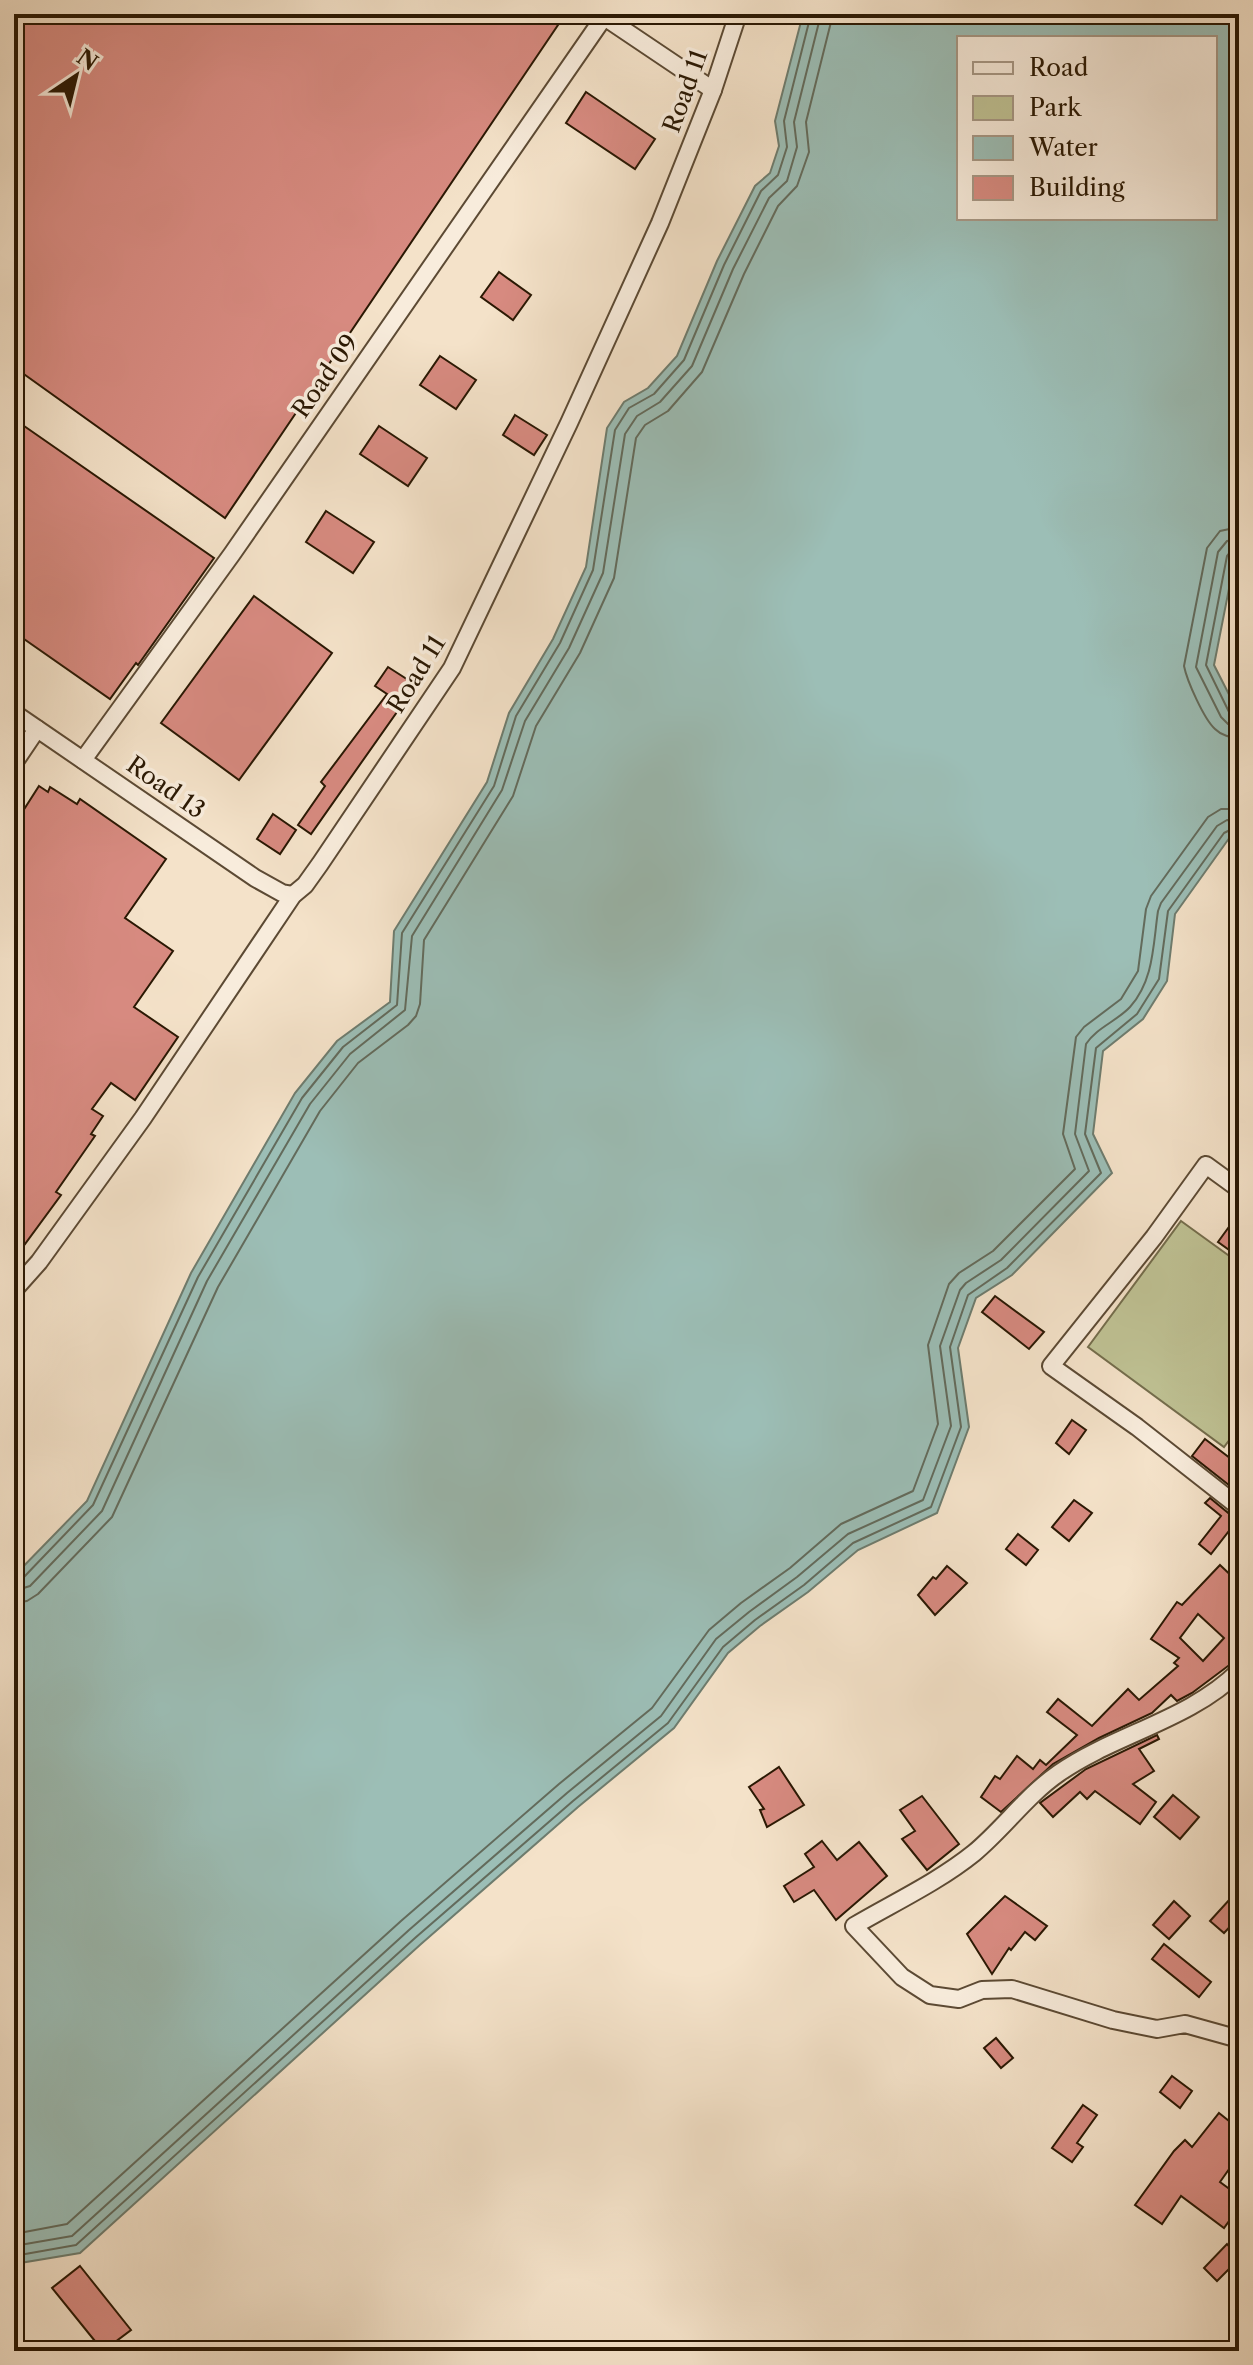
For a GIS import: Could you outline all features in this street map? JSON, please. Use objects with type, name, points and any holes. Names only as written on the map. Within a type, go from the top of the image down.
[{"type":"street","name":"Road 11","points":[[14,1290],[46,1252],[143,1118],[293,895],[305,885],[320,864],[452,668],[660,223],[713,90],[738,14]]},
{"type":"street","points":[[602,15],[713,90]]},
{"type":"street","name":"Road 09","points":[[83,760],[232,554],[602,15]]},
{"type":"street","name":"Road 13","points":[[14,713],[263,883],[293,895]]},
{"type":"street","points":[[14,763],[37,729]]},
{"type":"street","points":[[1239,1189],[1206,1165],[1154,1237],[1051,1366],[1137,1427],[1239,1507]]},
{"type":"street","points":[[1239,1671],[1224,1686],[1150,1727],[1087,1754],[1056,1775],[974,1853],[854,1926],[902,1977],[930,1995],[959,1999],[982,1990],[1012,1989],[1113,2020],[1157,2029],[1185,2024],[1239,2039]]},
{"type":"green space","points":[[1181,1221],[1239,1263],[1239,1427],[1224,1447],[1088,1347]]},
{"type":"water","points":[[803,14],[1239,14],[1239,538],[1214,665],[1239,714],[1239,839],[1230,837],[1175,914],[1167,981],[1143,1019],[1103,1051],[1093,1134],[1112,1173],[1012,1275],[976,1298],[958,1348],[969,1427],[937,1513],[858,1550],[728,1653],[674,1728],[421,1944],[80,2253],[14,2264],[14,1576],[87,1501],[191,1273],[295,1093],[337,1041],[390,1002],[394,931],[487,782],[509,713],[553,639],[586,567],[607,428],[624,402],[648,388],[677,356],[717,261],[755,186],[770,173],[779,146],[775,121]]},
{"type":"building","points":[[14,14],[542,14],[558,25],[225,518],[14,367]]},
{"type":"building","points":[[586,92],[655,139],[635,169],[566,123]]},
{"type":"building","points":[[499,272],[531,295],[513,320],[481,297]]},
{"type":"building","points":[[440,356],[476,380],[456,409],[420,385]]},
{"type":"building","points":[[515,415],[547,435],[534,455],[503,435]]},
{"type":"building","points":[[14,419],[214,558],[110,699],[14,632]]},
{"type":"building","points":[[379,426],[427,458],[408,486],[360,454]]},
{"type":"building","points":[[326,511],[374,542],[353,573],[306,542]]},
{"type":"building","points":[[254,596],[332,653],[239,780],[161,723]]},
{"type":"building","points":[[388,667],[416,685],[311,834],[298,825],[325,786],[321,782],[387,694],[375,686]]},
{"type":"building","points":[[39,786],[48,792],[50,787],[77,804],[80,799],[166,859],[125,918],[173,951],[134,1007],[178,1037],[135,1100],[111,1083],[92,1109],[103,1116],[91,1134],[95,1136],[56,1192],[61,1195],[25,1244],[14,1236],[14,825]]},
{"type":"building","points":[[273,814],[296,830],[280,854],[257,839]]},
{"type":"building","points":[[1239,1213],[1239,1257],[1218,1242]]},
{"type":"building","points":[[995,1296],[1044,1332],[1029,1349],[982,1312]]},
{"type":"building","points":[[1072,1420],[1086,1430],[1069,1454],[1056,1443]]},
{"type":"building","points":[[1205,1439],[1239,1465],[1239,1493],[1192,1456]]},
{"type":"building","points":[[1210,1498],[1239,1518],[1211,1554],[1199,1544],[1221,1516],[1205,1503]]},
{"type":"building","points":[[1074,1500],[1092,1513],[1069,1541],[1052,1527]]},
{"type":"building","points":[[1018,1534],[1038,1550],[1026,1565],[1006,1549]]},
{"type":"building","points":[[1220,1565],[1239,1583],[1239,1660],[1192,1693],[1177,1701],[1171,1695],[1152,1713],[1053,1764],[1001,1812],[981,1797],[995,1776],[1000,1779],[1017,1756],[1033,1769],[1040,1760],[1046,1765],[1077,1735],[1047,1712],[1058,1699],[1092,1726],[1128,1689],[1139,1700],[1178,1666],[1174,1663],[1179,1658],[1151,1639],[1177,1602],[1182,1605]],"holes":[[[1198,1614],[1224,1638],[1203,1661],[1180,1638]]]},
{"type":"building","points":[[947,1566],[967,1583],[935,1615],[918,1595]]},
{"type":"building","points":[[1157,1735],[1159,1739],[1139,1749],[1154,1771],[1133,1784],[1156,1802],[1140,1824],[1095,1791],[1087,1799],[1080,1792],[1053,1817],[1040,1803],[1086,1769]]},
{"type":"building","points":[[779,1767],[804,1805],[767,1827],[760,1810],[764,1809],[749,1787]]},
{"type":"building","points":[[1173,1795],[1199,1817],[1180,1839],[1154,1817]]},
{"type":"building","points":[[922,1796],[959,1844],[927,1870],[902,1839],[915,1831],[900,1810]]},
{"type":"building","points":[[822,1841],[837,1860],[859,1842],[887,1876],[836,1920],[814,1890],[794,1902],[784,1886],[814,1867],[805,1854]]},
{"type":"building","points":[[1239,1889],[1239,1917],[1224,1933],[1210,1921]]},
{"type":"building","points":[[1005,1896],[1047,1926],[1035,1940],[1025,1932],[1011,1950],[1009,1948],[992,1974],[967,1934]]},
{"type":"building","points":[[1174,1901],[1190,1916],[1169,1939],[1153,1925]]},
{"type":"building","points":[[1164,1944],[1211,1982],[1199,1997],[1152,1959]]},
{"type":"building","points":[[996,2038],[1013,2058],[1001,2068],[984,2048]]},
{"type":"building","points":[[1172,2076],[1192,2091],[1180,2108],[1160,2092]]},
{"type":"building","points":[[1083,2105],[1097,2115],[1077,2143],[1083,2147],[1072,2162],[1052,2148]]},
{"type":"building","points":[[1219,2113],[1239,2129],[1239,2155],[1220,2182],[1239,2196],[1239,2207],[1224,2228],[1181,2196],[1162,2224],[1135,2205],[1174,2151],[1185,2140],[1192,2147]]},
{"type":"building","points":[[1227,2244],[1239,2259],[1217,2281],[1204,2268]]},
{"type":"building","points":[[80,2266],[131,2330],[103,2351],[52,2288]]}]
